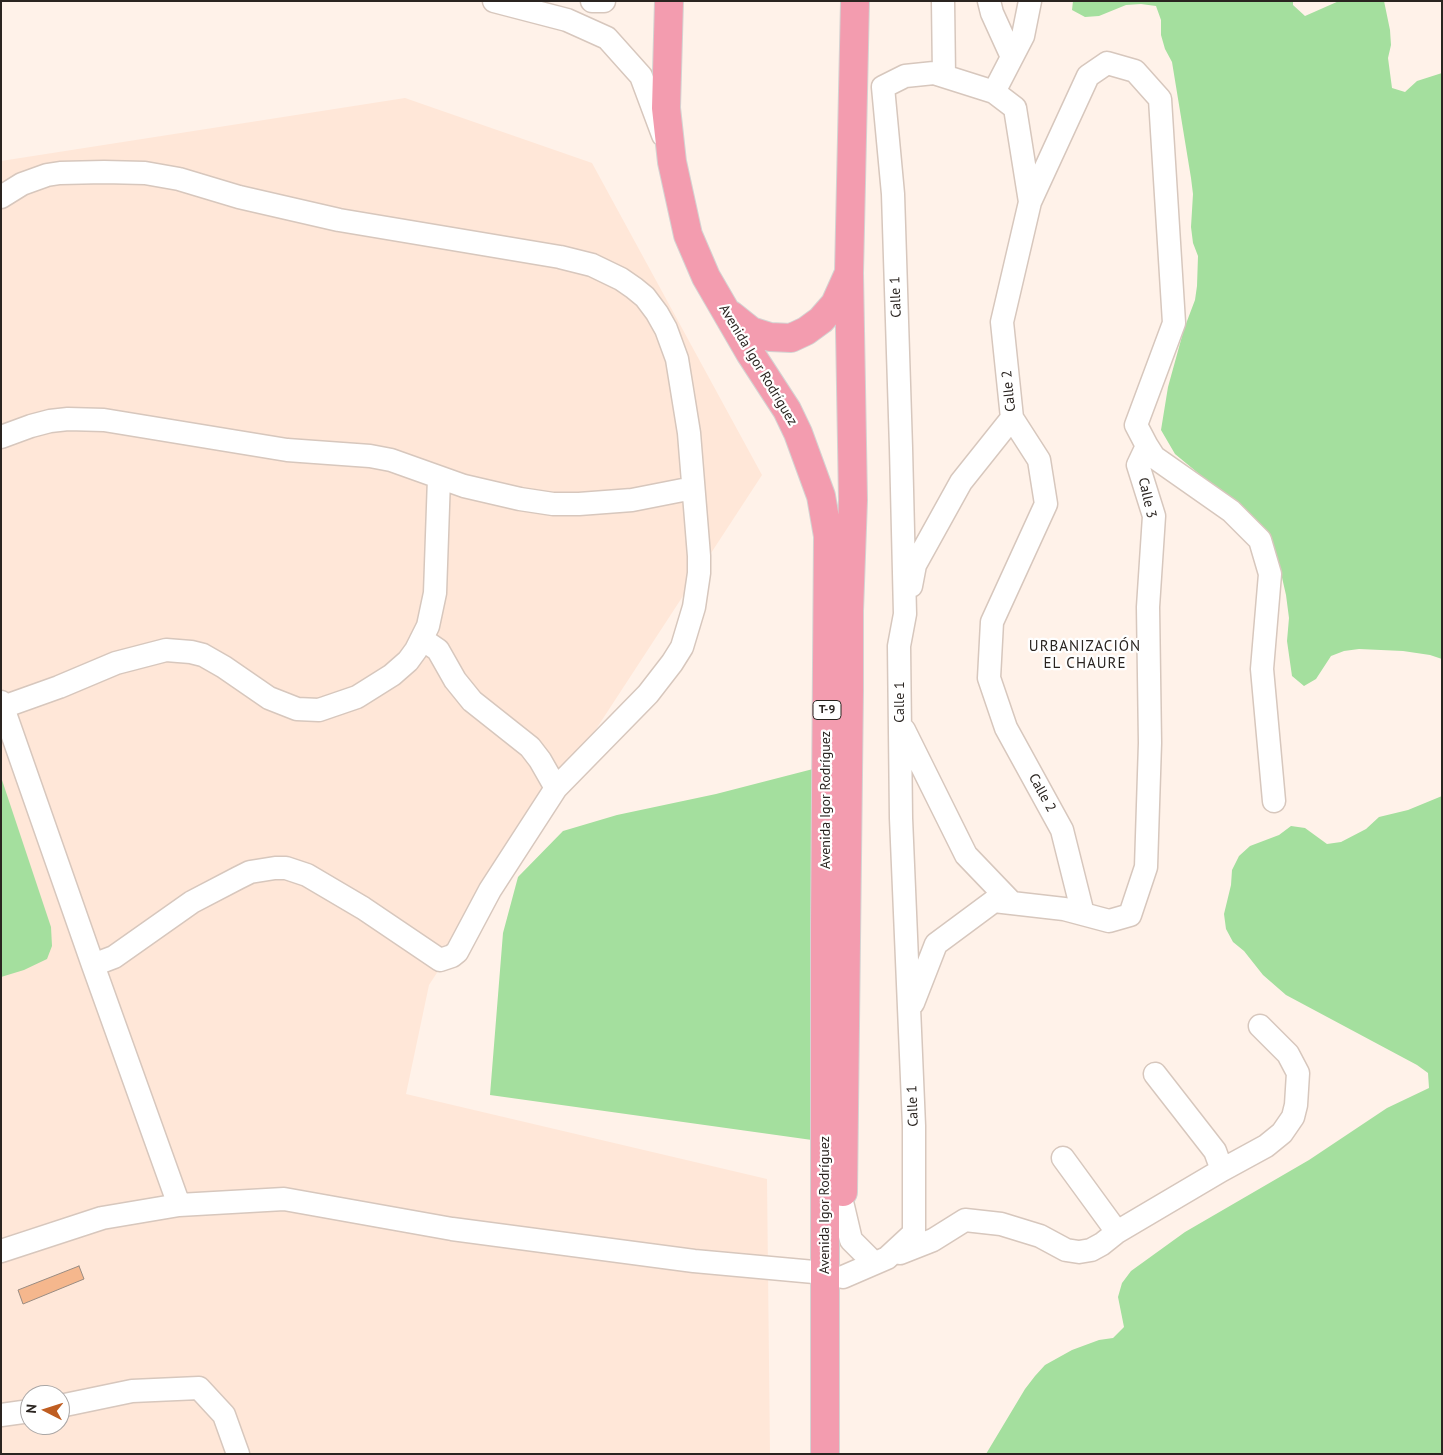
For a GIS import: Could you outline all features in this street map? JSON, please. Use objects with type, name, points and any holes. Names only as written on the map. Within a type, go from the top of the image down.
[{"type":"highway","name":"Avenida Igor Rodríguez","points":[[669,1],[666,108],[672,162],[688,235],[706,277],[787,410],[798,433],[821,496],[828,536],[834,1275],[844,1454]]},
{"type":"highway","name":"Avenida Igor Rodríguez","points":[[825,1454],[834,1275],[843,1206],[850,690],[849,611],[853,500],[850,273],[855,1]]},
{"type":"highway","name":"T-9","points":[[726,311],[751,330],[770,337],[791,338],[806,331],[821,320],[835,304],[850,273]]},
{"type":"street","points":[[494,1],[567,20],[607,38],[641,76],[672,162]]},
{"type":"street","points":[[592,1],[604,1]]},
{"type":"street","points":[[943,1],[944,76]]},
{"type":"street","points":[[990,1],[992,13],[1012,57]]},
{"type":"street","points":[[994,92],[1023,36],[1030,1]]},
{"type":"street","points":[[1030,202],[1088,76],[1107,63],[1135,70],[1160,99],[1174,324],[1136,425],[1154,457],[1231,511],[1260,540],[1270,574],[1262,669],[1274,801]]},
{"type":"street","name":"Calle 2","points":[[883,87],[905,76],[934,73],[994,92],[1015,108],[1030,202],[1002,322],[1012,418],[1039,460],[1046,504],[992,622],[989,678],[1006,728],[1062,830],[1083,914]]},
{"type":"street","name":"Calle 1","points":[[834,1275],[881,1260],[914,1234],[914,1126],[901,818],[900,646],[905,614],[893,194],[883,87]]},
{"type":"street","points":[[1,197],[22,184],[47,175],[82,172],[146,173],[178,179],[239,197],[339,220],[560,257],[592,265],[621,279],[646,297],[666,329],[681,375],[689,433],[699,573],[694,607],[682,646],[666,672],[648,694],[556,788],[490,890],[461,947],[452,956],[440,960],[363,908],[306,875],[286,868],[275,868],[250,872],[192,902],[114,957],[93,965]]},
{"type":"street","points":[[905,614],[915,565],[919,557],[961,482],[1012,418]]},
{"type":"street","points":[[1,437],[31,426],[68,419],[104,420],[301,452],[370,456],[408,465],[439,478],[488,492],[553,504],[632,500],[693,488]]},
{"type":"street","name":"Calle 3","points":[[1083,914],[1109,921],[1130,915],[1146,867],[1150,743],[1148,607],[1154,516],[1138,465],[1148,446]]},
{"type":"street","points":[[179,1205],[2,705],[59,687],[116,662],[153,652],[172,650],[191,652],[214,660],[278,703],[297,709],[319,710],[357,696],[386,679],[408,661],[422,638],[432,610],[435,593],[439,478]]},
{"type":"street","points":[[422,638],[438,650],[455,680],[472,701],[530,747],[545,767],[556,788]]},
{"type":"street","points":[[900,722],[929,784],[966,855],[1012,903]]},
{"type":"street","points":[[909,1011],[936,944],[994,901],[1064,909],[1083,914]]},
{"type":"street","points":[[843,1206],[851,1240],[881,1260],[934,1240],[965,1220],[1001,1224],[1040,1236],[1066,1250],[1079,1252],[1091,1250],[1117,1232],[1276,1140],[1288,1127],[1296,1105],[1298,1073],[1288,1054],[1260,1026]]},
{"type":"street","points":[[1155,1074],[1216,1151],[1222,1170]]},
{"type":"street","points":[[1063,1158],[1117,1232]]},
{"type":"street","points":[[1,1251],[102,1218],[179,1205],[284,1199],[462,1230],[694,1261],[834,1275]]},
{"type":"street","points":[[70,1404],[132,1391],[199,1388],[224,1415],[238,1454]]},
{"type":"street","points":[[1,1415],[20,1412]]},
{"type":"shaded area","points":[[405,98],[592,163],[762,475],[429,985],[406,1094],[767,1179],[770,1454],[1,1454],[1,161]]},
{"type":"green space","points":[[1073,1],[1293,1],[1293,5],[1305,16],[1339,1],[1384,1],[1390,30],[1391,45],[1388,58],[1392,88],[1405,92],[1417,81],[1442,73],[1442,659],[1430,655],[1403,651],[1359,649],[1344,651],[1331,656],[1316,679],[1304,686],[1292,676],[1287,641],[1289,618],[1278,560],[1266,538],[1251,517],[1175,454],[1161,430],[1168,387],[1184,329],[1195,300],[1198,256],[1193,243],[1191,227],[1193,194],[1191,178],[1172,62],[1165,49],[1161,35],[1161,20],[1156,6],[1141,4],[1126,5],[1099,16],[1085,17],[1072,10]]},
{"type":"green space","points":[[813,769],[812,1140],[490,1095],[503,933],[518,877],[563,831],[617,815],[716,794]]},
{"type":"green space","points":[[1,777],[51,927],[52,946],[47,959],[24,970],[1,977]]},
{"type":"green space","points":[[1442,796],[1442,1454],[986,1454],[1025,1389],[1045,1365],[1072,1350],[1099,1340],[1113,1338],[1124,1327],[1118,1297],[1122,1283],[1131,1271],[1185,1232],[1309,1160],[1387,1108],[1429,1088],[1428,1073],[1417,1065],[1286,995],[1263,975],[1244,951],[1233,942],[1226,929],[1224,914],[1231,885],[1232,870],[1239,856],[1250,846],[1279,835],[1291,826],[1305,828],[1327,844],[1341,842],[1366,829],[1379,817],[1408,810]]},
{"type":"building","points":[[79,1266],[84,1279],[23,1304],[18,1290]]},
{"type":"district","name":"URBANIZACIÓN EL CHAURE","points":[[1085,656]]}]
